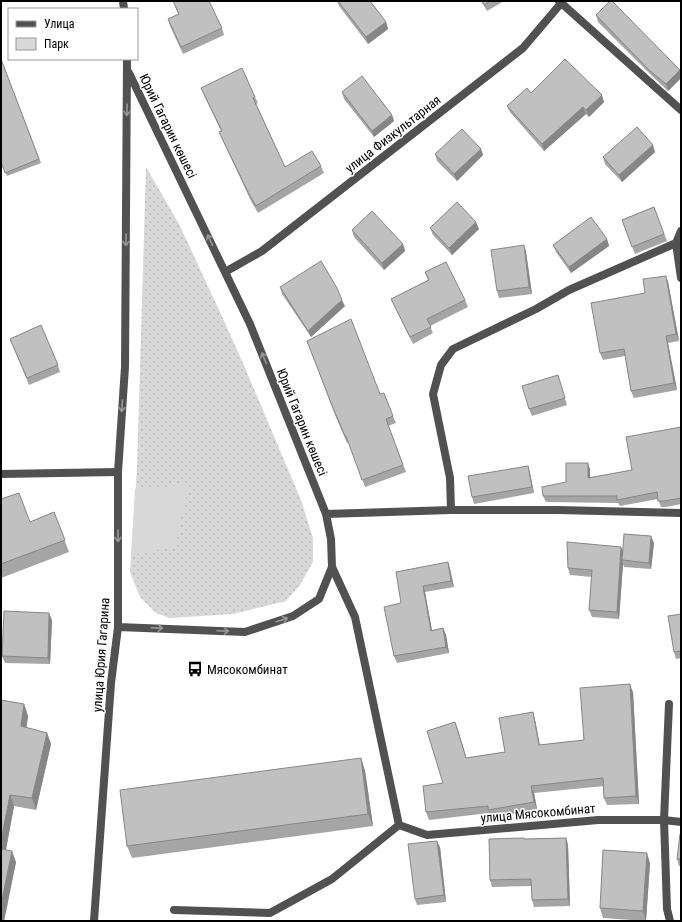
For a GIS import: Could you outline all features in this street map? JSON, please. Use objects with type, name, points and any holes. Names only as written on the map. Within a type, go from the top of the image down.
[{"type":"street","points":[[561,2],[681,110]]},
{"type":"street","name":"улица Физкультарная","points":[[225,272],[262,251],[523,48],[561,2]]},
{"type":"street","name":"Юрий Гагарин көшесі","points":[[124,367],[127,60]]},
{"type":"street","name":"Юрий Гагарин көшесі","points":[[118,627],[245,632],[293,616],[319,599],[332,567],[331,539],[326,514],[250,324],[128,71]]},
{"type":"street","points":[[681,231],[676,243],[681,278]]},
{"type":"street","points":[[451,510],[450,478],[433,394],[441,365],[453,349],[536,309],[569,290],[676,243]]},
{"type":"street","name":"улица Юрия Гагарина","points":[[94,921],[111,683],[118,627],[118,472],[124,367]]},
{"type":"street","points":[[1,474],[118,472]]},
{"type":"street","points":[[326,514],[451,510],[550,510],[681,513]]},
{"type":"street","points":[[174,910],[270,913],[332,879],[399,825],[355,617],[332,567]]},
{"type":"street","points":[[669,704],[664,820],[667,909],[670,921]]},
{"type":"street","name":"улица Мясокомбинат","points":[[399,825],[427,835],[598,820],[664,820],[681,822]]},
{"type":"green space","points":[[146,167],[179,224],[220,312],[301,500],[313,538],[313,562],[300,585],[286,601],[233,614],[170,618],[156,613],[140,597],[130,572],[137,469]]},
{"type":"green space","points":[[189,485],[175,547],[131,555],[135,489]]},
{"type":"building","points":[[173,1],[209,1],[222,28],[181,47],[168,19],[179,14]]},
{"type":"building","points":[[338,1],[370,1],[386,22],[366,37]]},
{"type":"building","points":[[482,1],[490,1],[484,5]]},
{"type":"building","points":[[610,1],[612,1],[680,70],[666,84],[649,70],[596,15]]},
{"type":"building","points":[[1,59],[39,159],[5,173],[1,162]]},
{"type":"building","points":[[565,59],[602,95],[586,110],[583,107],[542,144],[507,106],[527,88],[531,93]]},
{"type":"building","points":[[242,68],[255,97],[253,98],[285,167],[312,151],[321,166],[256,206],[219,132],[222,131],[201,88]]},
{"type":"building","points":[[362,76],[392,115],[372,131],[342,92]]},
{"type":"building","points":[[637,127],[653,145],[619,175],[603,157]]},
{"type":"building","points":[[462,129],[481,149],[454,174],[435,154]]},
{"type":"building","points":[[457,202],[476,222],[449,248],[430,228]]},
{"type":"building","points":[[654,207],[664,234],[632,247],[622,220]]},
{"type":"building","points":[[372,211],[403,244],[382,263],[352,230]]},
{"type":"building","points":[[591,217],[607,239],[569,267],[553,245]]},
{"type":"building","points":[[524,245],[529,287],[497,291],[491,250]]},
{"type":"building","points":[[321,261],[337,288],[342,300],[308,331],[280,287]]},
{"type":"building","points":[[446,262],[465,300],[427,319],[431,327],[410,337],[391,299],[429,280],[425,272]]},
{"type":"building","points":[[666,276],[676,334],[666,336],[674,383],[631,391],[624,349],[600,353],[591,303],[645,293],[643,279]]},
{"type":"building","points":[[351,319],[380,394],[384,393],[393,416],[386,419],[403,465],[362,480],[346,436],[333,408],[307,341]]},
{"type":"building","points":[[41,325],[58,365],[27,378],[10,339]]},
{"type":"building","points":[[558,375],[565,398],[529,409],[522,386]]},
{"type":"building","points":[[681,427],[681,498],[658,501],[657,492],[617,500],[617,496],[543,496],[542,487],[566,482],[566,463],[588,463],[588,478],[632,470],[626,437]]},
{"type":"building","points":[[528,466],[532,487],[472,497],[468,476]]},
{"type":"building","points":[[19,493],[30,522],[54,512],[65,540],[1,564],[1,499]]},
{"type":"building","points":[[624,534],[651,536],[649,563],[622,560]]},
{"type":"building","points":[[567,542],[621,547],[617,612],[589,610],[592,570],[568,568]]},
{"type":"building","points":[[448,562],[451,581],[423,586],[431,631],[443,628],[446,647],[394,656],[384,607],[401,603],[396,572]]},
{"type":"building","points":[[4,611],[49,613],[48,658],[2,656]]},
{"type":"building","points":[[681,614],[681,651],[674,652],[668,616]]},
{"type":"building","points":[[630,684],[636,796],[604,798],[603,778],[531,786],[534,802],[488,810],[488,806],[426,812],[423,786],[443,783],[427,731],[455,722],[466,758],[505,752],[499,718],[533,712],[539,745],[584,740],[580,688]]},
{"type":"building","points":[[1,700],[24,704],[21,726],[47,733],[32,798],[10,795],[1,841]]},
{"type":"building","points":[[361,758],[368,814],[127,846],[120,790]]},
{"type":"building","points":[[680,834],[681,859],[677,859]]},
{"type":"building","points":[[566,838],[568,899],[532,900],[531,879],[490,880],[489,839]]},
{"type":"building","points":[[437,841],[444,895],[415,899],[408,844]]},
{"type":"building","points":[[1,849],[12,851],[1,905]]},
{"type":"building","points":[[603,850],[647,853],[643,911],[600,908]]},
{"type":"place","name":"Мясокомбинат","points":[[195,669]]}]
